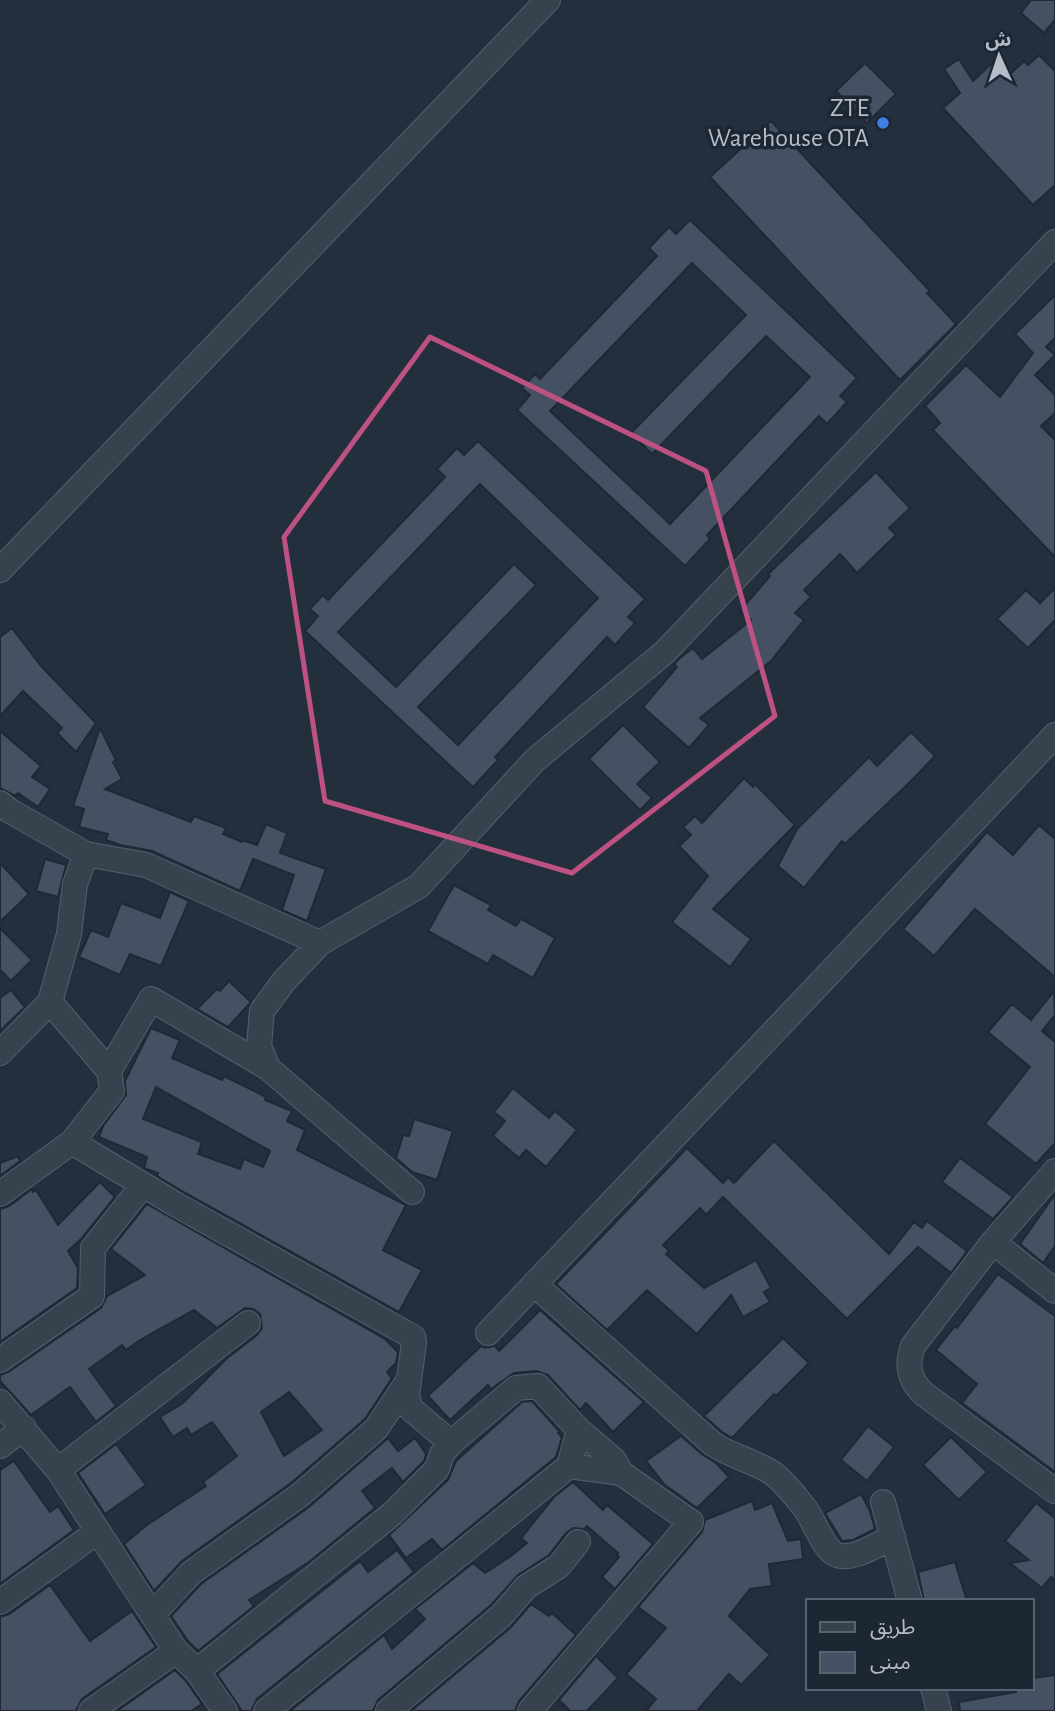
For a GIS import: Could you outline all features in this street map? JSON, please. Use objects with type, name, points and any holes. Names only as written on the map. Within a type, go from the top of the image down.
[{"type":"street","points":[[0,570],[548,0]]},
{"type":"street","points":[[268,1068],[259,1046],[262,1011],[284,981],[320,943],[419,886],[535,760],[665,652],[1055,243]]},
{"type":"street","points":[[488,1333],[1055,735]]},
{"type":"street","points":[[3,813],[86,854],[146,865],[320,943]]},
{"type":"street","points":[[0,1053],[50,1002],[69,934],[75,884],[86,854]]},
{"type":"street","points":[[109,1071],[151,999],[268,1068],[412,1192]]},
{"type":"street","points":[[0,1195],[72,1142],[113,1091],[109,1071],[50,1002]]},
{"type":"street","points":[[72,1142],[413,1337],[407,1396],[411,1409],[451,1443]]},
{"type":"street","points":[[1055,1171],[993,1242],[913,1346],[909,1367],[916,1387],[924,1394],[1055,1491]]},
{"type":"street","points":[[0,1360],[92,1296],[93,1248],[143,1185]]},
{"type":"street","points":[[993,1242],[1055,1291]]},
{"type":"street","points":[[534,1284],[713,1444],[779,1478],[807,1511],[830,1550],[836,1555],[852,1555],[893,1537]]},
{"type":"street","points":[[58,1470],[248,1323]]},
{"type":"street","points":[[153,1614],[191,1573],[300,1495],[376,1429],[408,1381]]},
{"type":"street","points":[[197,1671],[393,1514],[437,1469],[442,1454],[451,1443],[516,1388],[538,1386],[579,1430],[614,1460],[621,1473],[691,1522],[530,1711]]},
{"type":"street","points":[[0,1402],[58,1470],[176,1651],[197,1671],[225,1711]]},
{"type":"street","points":[[0,1446],[24,1428]]},
{"type":"street","points":[[266,1711],[569,1466],[579,1430]]},
{"type":"street","points":[[569,1466],[621,1473]]},
{"type":"street","points":[[883,1502],[908,1599]]},
{"type":"street","points":[[0,1602],[97,1532]]},
{"type":"street","points":[[388,1711],[501,1616],[526,1587],[559,1566],[579,1542]]},
{"type":"street","points":[[91,1711],[176,1651]]},
{"type":"street","points":[[934,1690],[939,1711]]},
{"type":"highlighted area","points":[[430,337],[706,471],[775,716],[572,873],[325,801],[284,537]]},
{"type":"building","points":[[1031,0],[1055,0],[1055,20],[1044,33],[1021,13]]},
{"type":"building","points":[[1039,55],[1055,71],[1055,185],[1033,205],[943,108],[960,93],[944,69],[959,59],[973,81],[991,64],[1005,79],[1024,61],[1028,65]]},
{"type":"building","points":[[865,63],[896,94],[867,123],[836,91]]},
{"type":"building","points":[[771,121],[930,291],[927,293],[956,324],[900,380],[710,177]]},
{"type":"building","points":[[690,220],[857,378],[840,396],[847,402],[827,424],[819,416],[707,535],[710,539],[685,566],[517,410],[530,395],[522,388],[535,374],[540,379],[657,256],[649,248],[669,227],[676,234]],"holes":[[[692,263],[746,315],[631,433],[652,454],[766,336],[810,377],[670,524],[550,411]]]},
{"type":"building","points":[[1055,295],[1055,338],[1046,347],[1055,355],[1035,375],[1055,395],[1055,413],[1041,426],[1055,440],[1055,557],[933,430],[940,423],[925,406],[966,365],[1000,397],[1033,353],[1015,334]]},
{"type":"building","points":[[478,441],[645,599],[628,617],[635,623],[615,645],[607,637],[495,757],[498,760],[473,787],[305,631],[318,616],[310,609],[323,595],[328,600],[445,477],[437,469],[457,448],[464,455]],"holes":[[[480,484],[598,598],[458,745],[418,707],[536,585],[514,564],[396,687],[338,632]]]},
{"type":"building","points":[[876,472],[910,508],[889,528],[896,535],[857,573],[840,554],[804,590],[811,597],[795,613],[804,620],[771,661],[700,718],[709,725],[689,748],[643,707],[677,667],[674,664],[680,658],[693,648],[702,659],[751,620],[740,611],[770,576],[768,574]]},
{"type":"building","points":[[1055,588],[1055,620],[1028,648],[997,619],[1026,590],[1040,603]]},
{"type":"building","points":[[12,628],[41,666],[96,723],[76,752],[57,733],[62,728],[23,691],[0,716],[0,637]]},
{"type":"building","points":[[623,725],[660,762],[637,784],[652,798],[640,810],[589,759]]},
{"type":"building","points":[[100,728],[122,779],[105,789],[191,822],[194,816],[226,828],[223,834],[242,842],[257,845],[266,824],[287,833],[280,853],[326,869],[307,921],[282,910],[294,875],[253,859],[240,891],[152,851],[120,845],[106,840],[108,834],[79,827],[84,809],[73,806]]},
{"type":"building","points":[[0,731],[41,766],[32,777],[50,789],[38,807],[18,793],[15,796],[0,788]]},
{"type":"building","points":[[911,732],[935,756],[845,844],[842,841],[804,888],[778,866],[797,829],[869,757],[877,766]]},
{"type":"building","points":[[744,778],[753,787],[755,784],[795,825],[713,909],[751,939],[730,967],[672,922],[708,876],[679,846],[691,835],[683,827],[695,816],[702,823]]},
{"type":"building","points":[[1039,825],[1055,839],[1055,977],[975,909],[934,956],[903,929],[987,832],[1013,855]]},
{"type":"building","points":[[45,859],[66,865],[58,897],[36,891]]},
{"type":"building","points":[[0,863],[29,894],[0,922]]},
{"type":"building","points":[[454,885],[491,905],[488,910],[516,926],[521,919],[555,938],[533,978],[493,955],[488,964],[428,931]]},
{"type":"building","points":[[170,892],[189,901],[161,966],[130,954],[120,975],[79,957],[91,930],[108,937],[121,903],[160,918]]},
{"type":"building","points":[[0,928],[32,960],[11,981],[0,970]]},
{"type":"building","points":[[229,981],[251,1002],[228,1027],[197,1009]]},
{"type":"building","points":[[11,990],[25,1007],[0,1031],[0,998]]},
{"type":"building","points":[[1054,991],[1055,1015],[1042,1031],[1055,1042],[1055,1143],[1036,1164],[985,1124],[1030,1067],[988,1032],[1012,1004],[1031,1020]]},
{"type":"building","points":[[151,1028],[180,1040],[172,1058],[222,1080],[224,1076],[266,1097],[265,1100],[292,1111],[287,1121],[305,1130],[297,1150],[406,1205],[383,1250],[422,1270],[399,1312],[157,1176],[158,1173],[144,1168],[147,1157],[99,1137],[103,1126],[126,1095],[125,1081]],"holes":[[[156,1087],[270,1151],[263,1167],[244,1159],[240,1169],[198,1154],[202,1142],[143,1119]]]},
{"type":"building","points":[[513,1088],[549,1118],[555,1111],[577,1130],[546,1167],[526,1150],[519,1158],[493,1136],[505,1121],[494,1112]]},
{"type":"building","points":[[414,1119],[453,1131],[437,1180],[412,1172],[396,1158],[403,1135],[409,1136]]},
{"type":"building","points":[[774,1141],[889,1254],[914,1222],[922,1228],[927,1221],[967,1251],[951,1273],[918,1247],[847,1319],[723,1197],[706,1215],[700,1208],[663,1245],[669,1251],[666,1254],[704,1288],[756,1260],[771,1288],[764,1292],[770,1302],[743,1317],[731,1295],[697,1334],[647,1290],[607,1330],[556,1284],[687,1148],[723,1183],[728,1177],[734,1183]]},
{"type":"building","points":[[18,1156],[20,1161],[0,1176],[0,1163]]},
{"type":"building","points":[[960,1158],[1013,1197],[993,1219],[942,1182]]},
{"type":"building","points":[[100,1182],[115,1197],[68,1251],[78,1268],[77,1288],[0,1342],[0,1209],[9,1206],[32,1189],[33,1192],[36,1190],[58,1225]]},
{"type":"building","points":[[1055,1194],[1055,1246],[1043,1263],[1020,1244]]},
{"type":"building","points":[[147,1204],[385,1339],[398,1352],[396,1363],[387,1372],[392,1378],[365,1419],[291,1483],[182,1561],[154,1591],[124,1544],[147,1525],[206,1486],[203,1482],[237,1456],[212,1422],[191,1435],[187,1428],[173,1437],[160,1417],[183,1403],[226,1359],[262,1328],[260,1314],[253,1309],[245,1308],[217,1328],[194,1310],[126,1350],[122,1345],[89,1369],[116,1406],[96,1422],[70,1387],[31,1415],[0,1381],[0,1375],[101,1308],[107,1296],[145,1275],[111,1249]],"holes":[[[289,1392],[322,1430],[284,1456],[261,1412]]]},
{"type":"building","points":[[998,1274],[1055,1316],[1055,1472],[962,1403],[977,1384],[936,1350],[955,1326],[957,1328]]},
{"type":"building","points":[[540,1310],[644,1402],[613,1432],[586,1403],[580,1410],[548,1375],[537,1371],[514,1373],[491,1389],[488,1385],[450,1420],[428,1396],[481,1346],[495,1346],[499,1351]]},
{"type":"building","points":[[783,1338],[809,1363],[776,1396],[774,1394],[732,1438],[704,1416]]},
{"type":"building","points":[[532,1401],[562,1437],[556,1457],[442,1550],[432,1539],[406,1558],[389,1535],[448,1480],[456,1461],[522,1402]]},
{"type":"building","points":[[868,1426],[894,1447],[867,1481],[841,1460]]},
{"type":"building","points":[[681,1436],[716,1463],[729,1477],[697,1508],[665,1485],[646,1461]]},
{"type":"building","points":[[951,1437],[987,1472],[959,1500],[923,1465]]},
{"type":"building","points":[[388,1438],[398,1451],[415,1438],[426,1454],[424,1461],[403,1482],[392,1468],[362,1491],[375,1508],[309,1562],[249,1600],[254,1606],[198,1651],[171,1616],[201,1584],[309,1507]]},
{"type":"building","points":[[116,1444],[146,1485],[105,1514],[78,1473]]},
{"type":"building","points":[[14,1461],[50,1512],[58,1506],[74,1530],[0,1584],[0,1470]]},
{"type":"building","points":[[573,1482],[603,1510],[607,1505],[653,1544],[615,1589],[602,1577],[619,1557],[618,1553],[587,1526],[584,1529],[573,1528],[549,1555],[518,1575],[491,1605],[378,1700],[373,1711],[290,1711],[384,1635],[392,1649],[425,1619],[415,1609],[473,1563],[485,1573],[511,1556],[527,1543],[521,1538],[554,1497]]},
{"type":"building","points":[[861,1494],[875,1529],[853,1540],[842,1541],[825,1513]]},
{"type":"building","points":[[752,1501],[755,1510],[772,1503],[788,1541],[801,1539],[803,1559],[769,1564],[772,1586],[750,1589],[729,1616],[770,1655],[741,1685],[729,1674],[697,1711],[646,1711],[656,1699],[626,1674],[666,1628],[638,1607],[702,1532],[705,1520]]},
{"type":"building","points":[[1036,1503],[1055,1518],[1055,1580],[1051,1577],[1042,1588],[1010,1563],[1029,1560],[1005,1541]]},
{"type":"building","points":[[397,1550],[414,1572],[257,1699],[251,1711],[242,1711],[217,1674],[360,1561],[368,1572]]},
{"type":"building","points":[[955,1562],[966,1599],[924,1599],[918,1572]]},
{"type":"building","points":[[50,1585],[90,1641],[132,1611],[156,1647],[82,1699],[76,1711],[0,1711],[0,1617],[9,1614]]},
{"type":"building","points":[[531,1604],[549,1616],[552,1613],[576,1635],[519,1701],[515,1711],[411,1711],[511,1627]]},
{"type":"building","points":[[596,1656],[618,1678],[587,1711],[570,1711],[559,1700]]},
{"type":"building","points":[[175,1670],[202,1704],[191,1711],[117,1711]]},
{"type":"building","points":[[1055,1675],[1055,1711],[960,1711],[959,1702],[1016,1690],[1034,1690],[1034,1678]]},
{"type":"place","name":"ZTE Warehouse OTA","points":[[883,123]]}]
